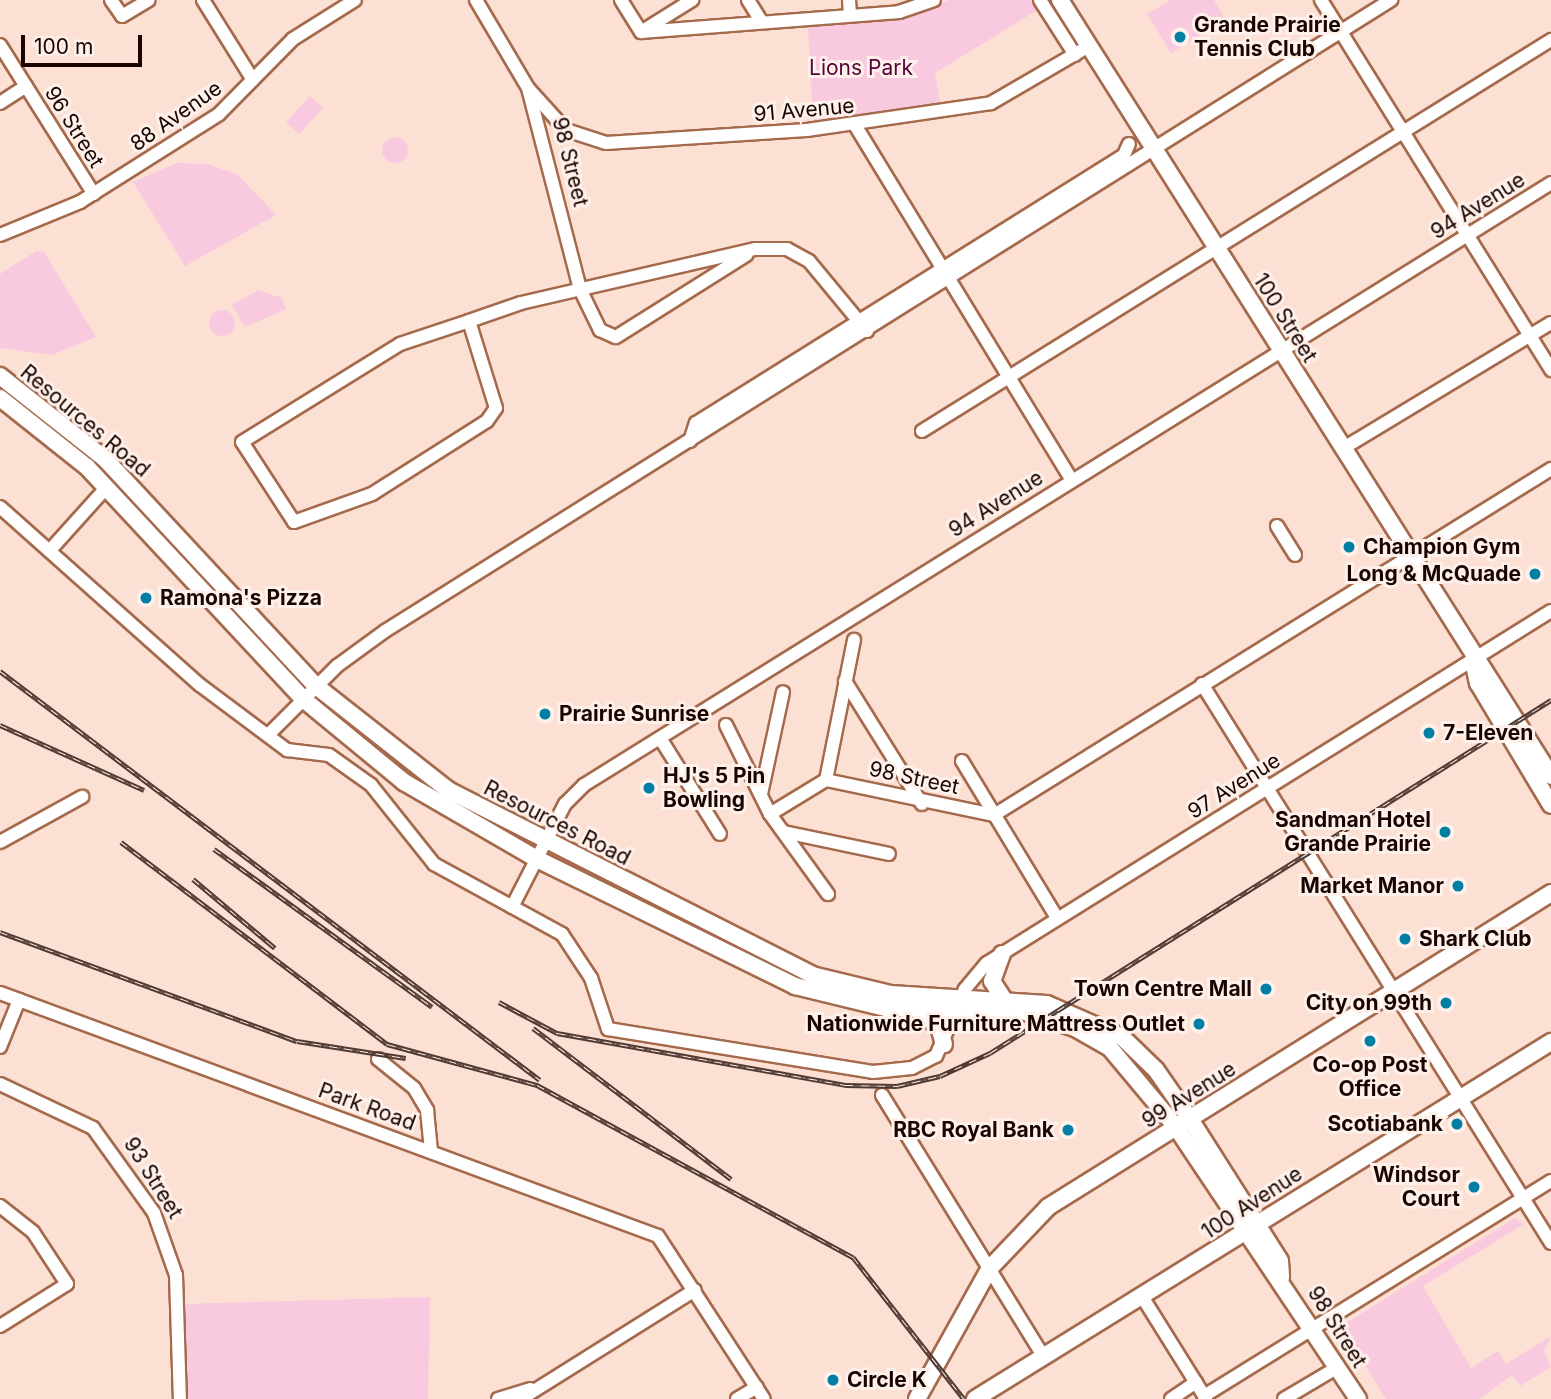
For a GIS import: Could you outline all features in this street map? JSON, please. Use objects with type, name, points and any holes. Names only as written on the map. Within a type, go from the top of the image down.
[{"type":"main road","name":"100 Street","points":[[1060,0],[1082,51],[1154,152],[1280,350],[1473,660],[1478,683],[1539,757],[1551,776]]},
{"type":"main road","name":"Resources Road","points":[[0,376],[105,459],[316,686],[448,790],[812,975],[870,991],[1022,1011],[1075,1028],[1122,1059],[1183,1123]]},
{"type":"main road","name":"Resources Road","points":[[0,398],[107,487],[303,699],[404,782],[537,859],[795,986],[861,1005],[918,1010],[1003,998],[1062,1008],[1110,1030],[1147,1060],[1183,1123]]},
{"type":"main road","name":"100 Street","points":[[1539,757],[1551,805]]},
{"type":"main road","name":"99 Avenue","points":[[917,1399],[990,1268],[1048,1207],[1551,893]]},
{"type":"main road","points":[[1002,954],[992,981],[1003,998]]},
{"type":"main road","points":[[918,1010],[939,1027],[944,1044]]},
{"type":"main road","name":"100 Avenue","points":[[975,1399],[1143,1298],[1551,1042]]},
{"type":"main road","name":"98 Street","points":[[1183,1123],[1251,1228],[1267,1269],[1281,1277],[1358,1399]]},
{"type":"street","points":[[111,0],[122,16],[149,0]]},
{"type":"street","points":[[203,0],[253,80]]},
{"type":"street","name":"88 Avenue","points":[[0,235],[93,194],[219,114],[293,39],[355,0]]},
{"type":"street","points":[[621,0],[641,32]]},
{"type":"street","points":[[641,32],[692,0]]},
{"type":"street","points":[[748,0],[761,21]]},
{"type":"street","points":[[849,0],[850,15]]},
{"type":"street","points":[[641,32],[899,12],[934,0]]},
{"type":"street","name":"100 Street","points":[[1040,0],[1082,51]]},
{"type":"street","points":[[1321,0],[1551,370]]},
{"type":"street","points":[[268,735],[316,686],[377,636],[690,441],[696,422],[1154,152],[1391,0]]},
{"type":"street","name":"98 Street","points":[[478,1],[528,88],[580,289],[600,330],[613,336],[755,249]]},
{"type":"street","points":[[922,431],[1551,40]]},
{"type":"street","name":"96 Street","points":[[0,45],[93,194]]},
{"type":"street","name":"91 Avenue","points":[[528,88],[566,130],[606,144],[855,125],[991,103],[1082,51]]},
{"type":"street","points":[[0,103],[26,86]]},
{"type":"street","points":[[855,125],[1072,480]]},
{"type":"street","points":[[946,274],[1124,155],[1129,144]]},
{"type":"street","name":"94 Avenue","points":[[512,907],[574,793],[1551,183]]},
{"type":"street","points":[[469,321],[496,408],[492,413],[372,494],[294,522],[242,442],[400,344],[469,321],[580,289],[755,249],[787,249],[819,272],[863,325]]},
{"type":"street","points":[[1342,449],[1551,323]]},
{"type":"street","points":[[994,815],[1551,469]]},
{"type":"street","points":[[52,548],[107,487]]},
{"type":"street","points":[[0,507],[52,548],[183,670],[268,735],[294,752],[334,758],[388,803],[434,864],[512,907],[571,944],[591,978],[608,1029],[873,1072],[919,1066],[944,1044]]},
{"type":"street","points":[[1277,526],[1295,555]]},
{"type":"street","name":"97 Avenue","points":[[944,1044],[959,1004],[975,973],[1057,918],[1551,611]]},
{"type":"street","points":[[770,814],[826,780],[854,640]]},
{"type":"street","points":[[845,681],[922,804]]},
{"type":"street","points":[[1202,684],[1551,1243]]},
{"type":"street","points":[[761,794],[783,692]]},
{"type":"street","points":[[726,725],[770,814],[828,894]]},
{"type":"street","points":[[660,738],[720,834]]},
{"type":"street","name":"98 Street","points":[[962,761],[1057,918]]},
{"type":"street","name":"98 Street","points":[[826,780],[922,804],[994,815]]},
{"type":"street","points":[[0,842],[82,797]]},
{"type":"street","points":[[784,832],[889,854]]},
{"type":"street","name":"Park Road","points":[[0,993],[658,1236],[695,1290]]},
{"type":"street","points":[[0,1047],[19,1000]]},
{"type":"street","points":[[378,1059],[414,1088],[427,1110],[431,1151]]},
{"type":"street","name":"93 Street","points":[[0,1084],[93,1128],[154,1213],[176,1275],[180,1399]]},
{"type":"street","points":[[882,1095],[1044,1357]]},
{"type":"street","points":[[1143,1298],[1205,1397],[1312,1327],[1551,1181]]},
{"type":"street","points":[[0,1206],[33,1232],[66,1284],[0,1326]]},
{"type":"street","points":[[521,1399],[695,1290],[764,1399]]},
{"type":"street","points":[[1284,1399],[1338,1367]]},
{"type":"street","points":[[1171,1399],[1196,1382]]},
{"type":"street","points":[[498,1399],[543,1385]]},
{"type":"street","points":[[737,1399],[757,1387]]},
{"type":"green space","name":"Lions Park","points":[[949,0],[1034,0],[1039,9],[935,73],[940,103],[813,121],[808,27],[904,17]]},
{"type":"green space","name":"Grande Prairie Tennis Club","points":[[1171,0],[1214,0],[1226,20],[1171,53],[1147,14]]},
{"type":"green space","points":[[310,96],[323,108],[299,134],[286,122]]},
{"type":"green space","points":[[395,137],[404,141],[408,150],[404,159],[395,163],[386,159],[382,150],[386,141]]},
{"type":"green space","points":[[177,163],[208,164],[238,175],[276,215],[185,266],[133,182]]},
{"type":"green space","points":[[36,251],[44,252],[96,337],[52,355],[0,348],[0,274]]},
{"type":"green space","points":[[258,290],[282,298],[286,309],[245,327],[232,305]]},
{"type":"green space","points":[[222,310],[231,314],[235,323],[231,332],[222,336],[213,332],[209,323],[213,314]]},
{"type":"green space","points":[[1515,1218],[1524,1224],[1423,1286],[1471,1368],[1498,1351],[1506,1364],[1551,1336],[1544,1351],[1551,1367],[1520,1386],[1512,1375],[1479,1399],[1386,1399],[1342,1329],[1346,1323]]},
{"type":"green space","points":[[430,1297],[428,1399],[180,1399],[183,1304]]},
{"type":"railway","points":[[0,671],[540,1080]]},
{"type":"railway","points":[[499,1002],[557,1033],[845,1085],[897,1086],[940,1076],[990,1053],[1551,700]]},
{"type":"railway","points":[[0,725],[144,790]]},
{"type":"railway","points":[[121,842],[387,1044],[537,1085],[853,1257],[964,1399]]},
{"type":"railway","points":[[214,849],[432,1007]]},
{"type":"railway","points":[[193,879],[275,948]]},
{"type":"railway","points":[[0,932],[297,1041],[406,1058]]},
{"type":"railway","points":[[533,1028],[731,1179]]},
{"type":"place","name":"Grande Prairie Tennis Club","points":[[1180,37]]},
{"type":"place","name":"Champion Gym","points":[[1349,547]]},
{"type":"place","name":"Long & McQuade","points":[[1535,574]]},
{"type":"place","name":"Ramona's Pizza","points":[[146,598]]},
{"type":"place","name":"Prairie Sunrise","points":[[545,714]]},
{"type":"place","name":"7-Eleven","points":[[1429,733]]},
{"type":"place","name":"HJ's 5 Pin Bowling","points":[[649,788]]},
{"type":"place","name":"Sandman Hotel Grande Prairie","points":[[1445,832]]},
{"type":"place","name":"Market Manor","points":[[1458,886]]},
{"type":"place","name":"Shark Club","points":[[1405,939]]},
{"type":"place","name":"Town Centre Mall","points":[[1266,989]]},
{"type":"place","name":"City on 99th","points":[[1446,1003]]},
{"type":"place","name":"Nationwide Furniture Mattress Outlet","points":[[1199,1024]]},
{"type":"place","name":"Co-op Post Office","points":[[1370,1041]]},
{"type":"place","name":"Scotiabank","points":[[1457,1124]]},
{"type":"place","name":"RBC Royal Bank","points":[[1068,1130]]},
{"type":"place","name":"Windsor Court","points":[[1474,1187]]},
{"type":"place","name":"Circle K","points":[[833,1380]]}]
